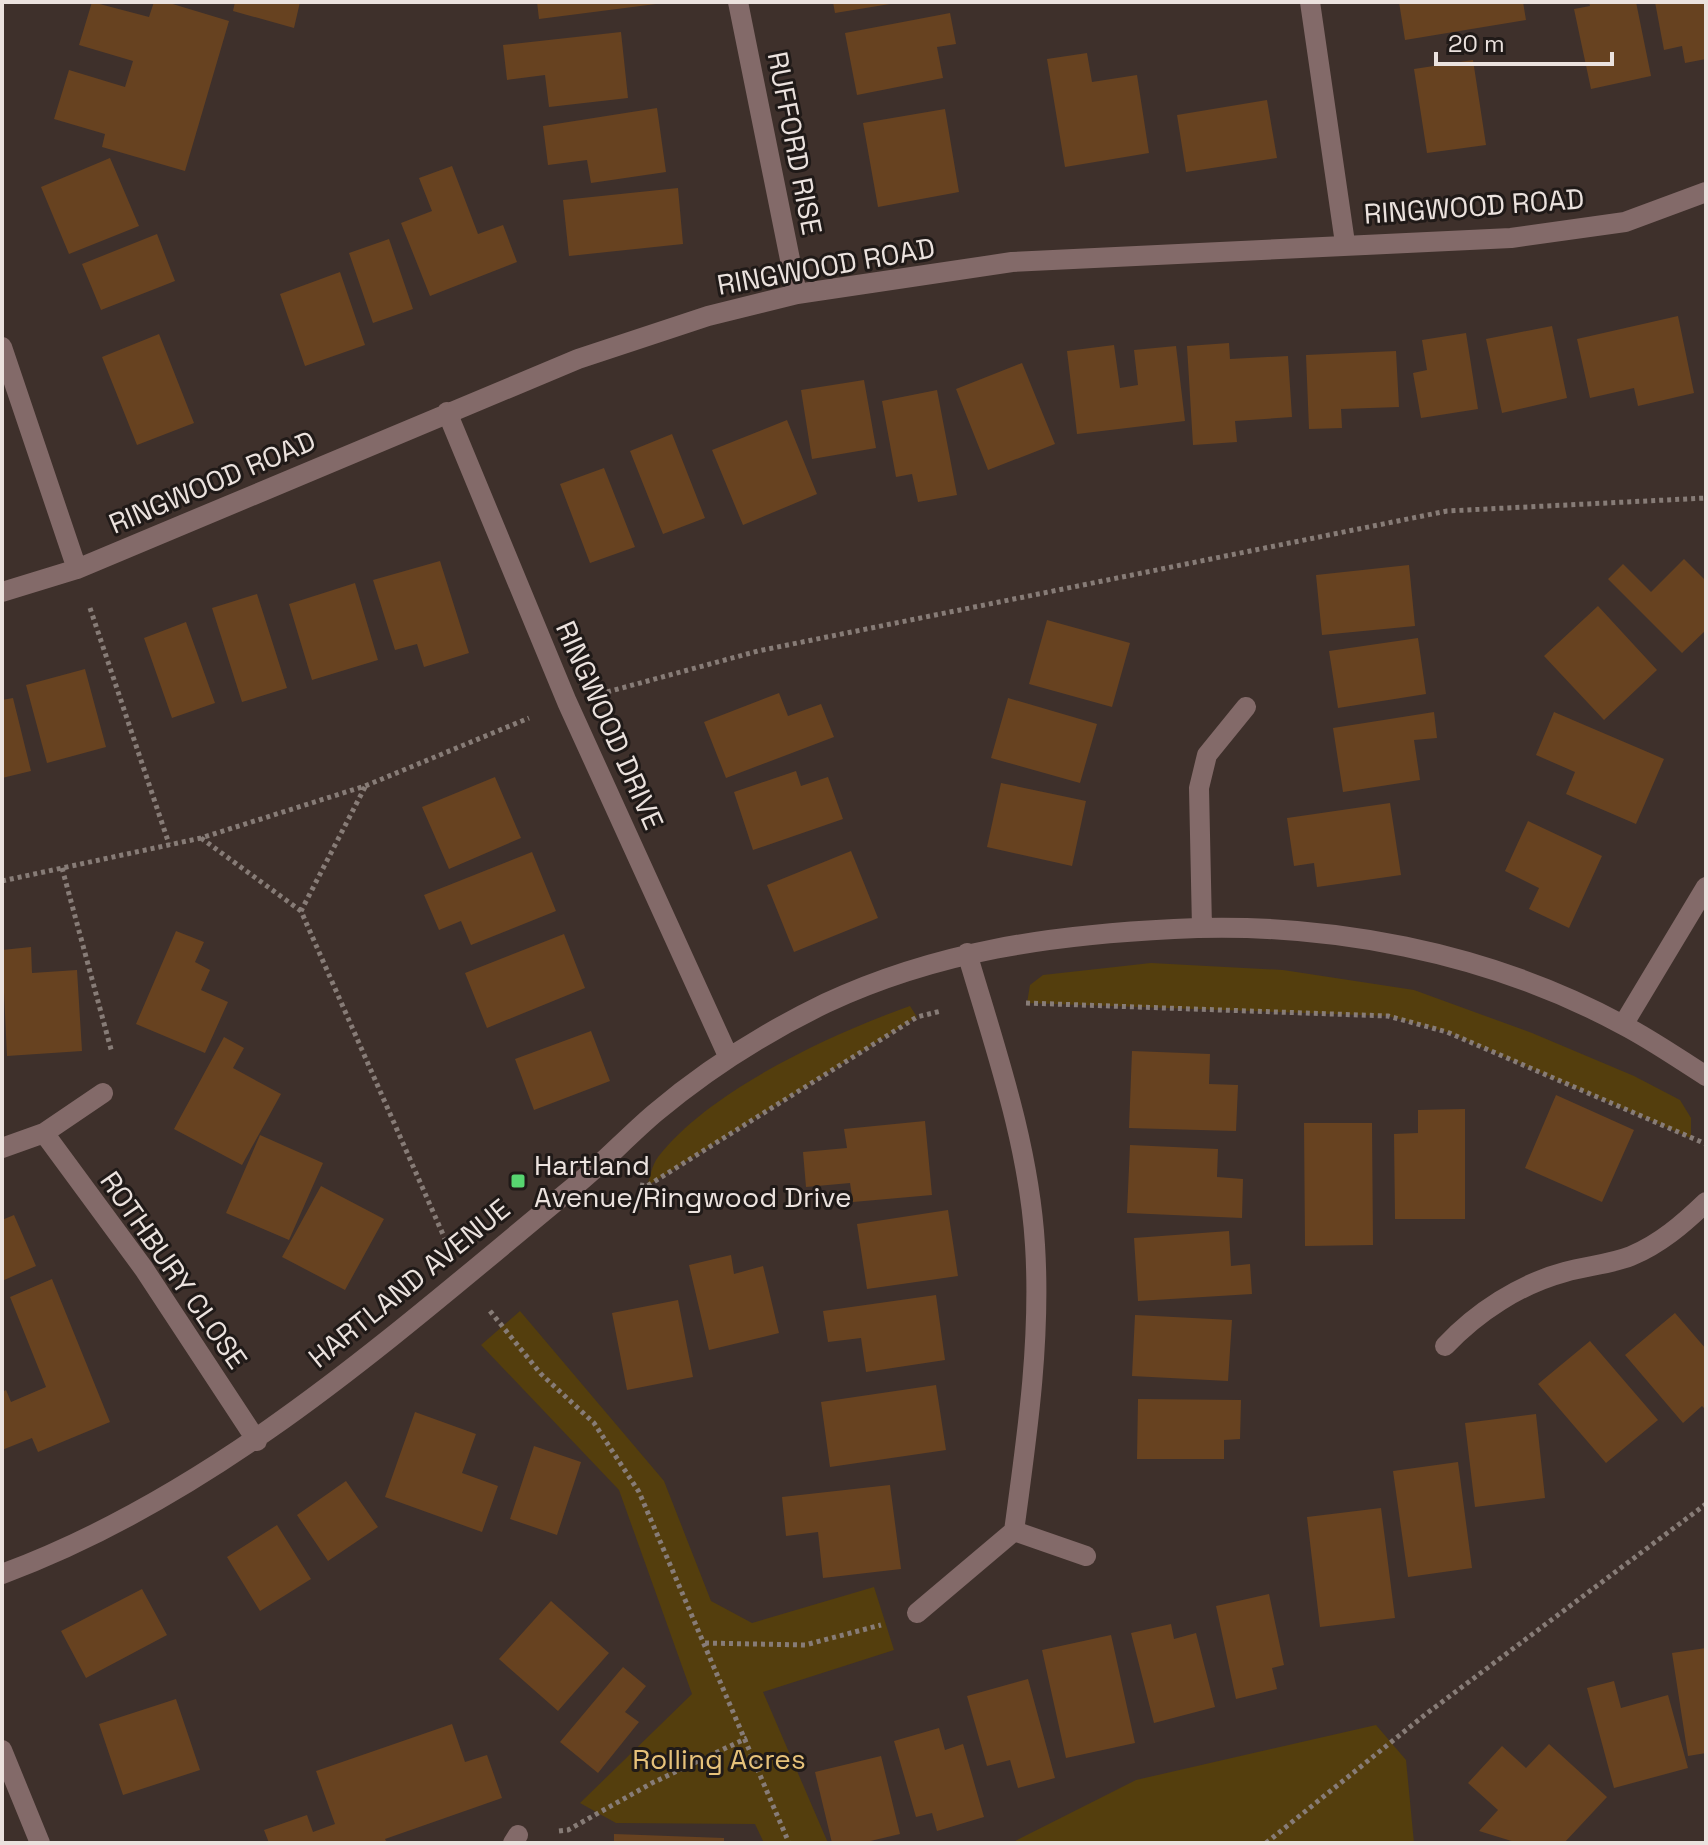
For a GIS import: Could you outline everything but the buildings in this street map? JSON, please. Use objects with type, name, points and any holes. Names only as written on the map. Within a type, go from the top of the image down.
[{"type":"street","name":"RUFFORD RISE","points":[[738,2],[797,294]]},
{"type":"street","points":[[1310,2],[1345,243]]},
{"type":"street","name":"RINGWOOD ROAD","points":[[2,592],[77,569],[578,359],[708,316],[797,294],[1012,262],[1345,243],[1511,238],[1625,222],[1706,192]]},
{"type":"street","points":[[2,347],[77,569]]},
{"type":"street","name":"RINGWOOD DRIVE","points":[[447,412],[567,702],[729,1058]]},
{"type":"street","points":[[1202,928],[1199,788],[1207,755],[1246,707]]},
{"type":"street","points":[[1623,1025],[1706,887]]},
{"type":"street","name":"HARTLAND AVENUE","points":[[2,1574],[78,1542],[161,1498],[257,1441],[583,1179],[657,1111],[729,1058],[822,1005],[879,980],[967,953],[1073,934],[1202,928],[1323,933],[1424,950],[1541,987],[1623,1025],[1706,1076]]},
{"type":"street","points":[[917,1613],[1014,1531],[1035,1373],[1035,1244],[1018,1127],[967,953]]},
{"type":"street","points":[[2,1148],[44,1133],[103,1093]]},
{"type":"street","name":"ROTHBURY CLOSE","points":[[44,1133],[144,1269],[257,1441]]},
{"type":"street","points":[[1445,1346],[1467,1323],[1515,1292],[1562,1272],[1630,1256],[1676,1231],[1706,1202]]},
{"type":"street","points":[[1014,1531],[1086,1556]]},
{"type":"street","points":[[2,1750],[40,1843]]},
{"type":"path","points":[[2,881],[201,838],[365,786],[567,702],[758,651],[1447,511],[1706,498]]},
{"type":"path","points":[[77,569],[169,844]]},
{"type":"path","points":[[301,911],[365,786]]},
{"type":"path","points":[[201,838],[301,911],[462,1278],[541,1374],[601,1434],[639,1492],[747,1738],[789,1843]]},
{"type":"path","points":[[62,868],[117,1072],[103,1093]]},
{"type":"path","points":[[583,1179],[647,1186],[917,1017],[981,1001],[1388,1016],[1447,1032],[1706,1144]]},
{"type":"path","points":[[1266,1843],[1426,1714],[1706,1504]]},
{"type":"path","points":[[705,1643],[805,1645],[917,1613]]},
{"type":"path","points":[[516,1839],[568,1830],[747,1738]]},
{"type":"green space","points":[[1151,963],[1283,970],[1414,990],[1532,1033],[1634,1076],[1680,1100],[1691,1118],[1691,1138],[1447,1032],[1388,1016],[1027,1003],[1030,985],[1043,975]]},
{"type":"green space","points":[[910,1006],[917,1017],[647,1186],[656,1160],[681,1132],[740,1087],[809,1048]]},
{"type":"green space","name":"Rolling Acres","points":[[520,1311],[664,1481],[711,1601],[752,1623],[874,1587],[894,1650],[763,1692],[828,1843],[764,1843],[755,1824],[616,1823],[580,1803],[692,1694],[619,1490],[481,1345]]},
{"type":"green space","points":[[1376,1725],[1406,1760],[1414,1843],[1011,1843],[1136,1780]]},
{"type":"place","name":"Hartland Avenue/Ringwood Drive","points":[[518,1181]]}]
